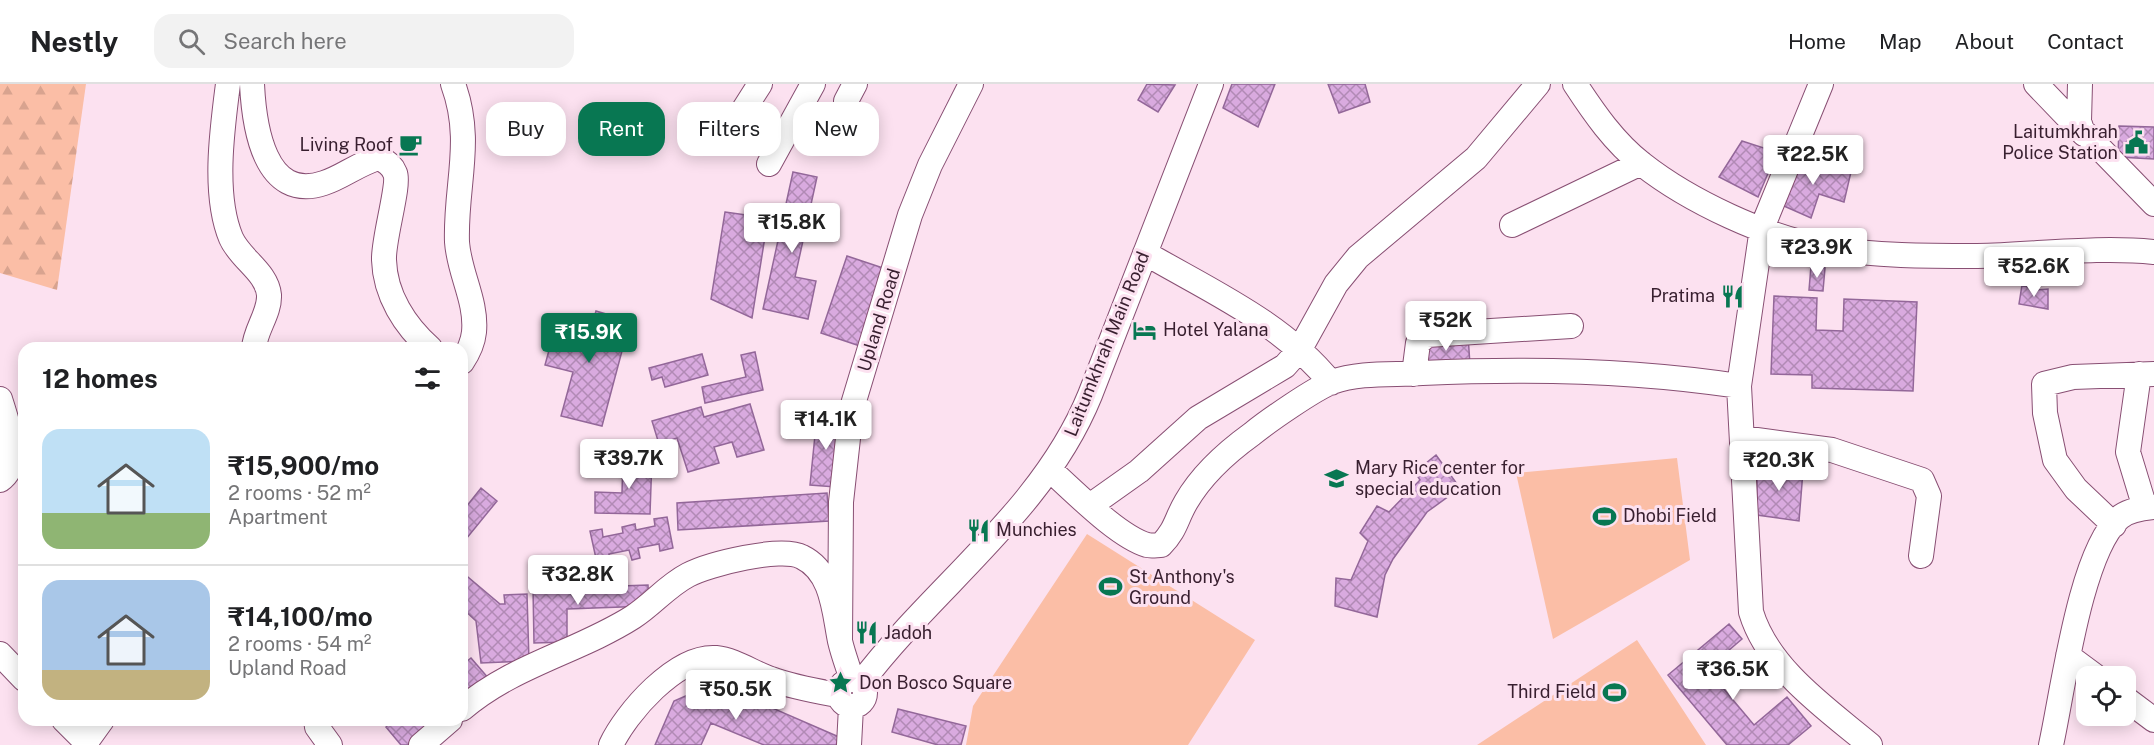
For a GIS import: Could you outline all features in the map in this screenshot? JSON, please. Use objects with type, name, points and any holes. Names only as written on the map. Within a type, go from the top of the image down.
[{"type":"street","points":[[228,84],[221,149],[224,212],[231,237],[262,278],[269,296],[256,342]]},
{"type":"street","points":[[252,84],[258,138],[264,156],[290,183],[305,188],[325,183],[368,160],[379,158],[389,163],[396,174],[394,196],[386,226],[383,261],[397,308],[406,323],[424,342]]},
{"type":"street","points":[[453,84],[463,116],[464,143],[457,214],[457,245],[473,309],[474,333],[468,348]]},
{"type":"street","points":[[749,102],[760,84]]},
{"type":"street","points":[[769,164],[813,84]]},
{"type":"street","name":"Upland Road","points":[[840,641],[841,502],[852,411],[910,215],[930,165],[972,84]]},
{"type":"street","name":"Laitumkhrah Main Road","points":[[851,691],[945,585],[1016,513],[1049,469],[1081,417],[1211,84]]},
{"type":"street","points":[[1090,505],[1139,471],[1198,418],[1285,366],[1300,349],[1336,284],[1358,257],[1476,158],[1538,84]]},
{"type":"street","points":[[1575,84],[1613,137],[1641,163],[1714,207],[1762,228],[1826,248],[1894,254],[1975,256],[2154,252]]},
{"type":"street","points":[[1821,84],[1762,228],[1739,386],[1751,612],[1755,624],[1771,650],[1811,696],[1870,745]]},
{"type":"street","points":[[2036,84],[2154,204]]},
{"type":"street","points":[[2080,84],[2079,121],[2088,138]]},
{"type":"street","points":[[1512,225],[1641,163]]},
{"type":"street","points":[[1145,254],[1275,329],[1300,349],[1331,383]]},
{"type":"street","points":[[1414,374],[1418,343],[1427,335],[1571,326]]},
{"type":"street","points":[[1049,469],[1113,524],[1148,545],[1161,544],[1174,532],[1186,502],[1216,465],[1252,433],[1331,383],[1364,376],[1586,372],[1682,377],[1739,386]]},
{"type":"street","points":[[2051,745],[2068,656],[2096,552],[2114,525],[2127,513],[2150,508],[2128,452],[2147,374],[2054,380],[2044,384],[2042,394],[2055,460],[2064,475],[2114,525]]},
{"type":"street","points":[[0,399],[12,459],[10,470],[0,480]]},
{"type":"street","points":[[1742,438],[1832,450],[1922,480],[1929,496],[1921,556]]},
{"type":"street","points":[[468,704],[480,693],[517,672],[634,616],[670,586],[688,575],[762,556],[789,553],[812,563],[828,586],[851,691],[849,745]]},
{"type":"street","points":[[0,654],[18,673]]},
{"type":"street","points":[[2068,656],[2082,666]]},
{"type":"street","points":[[593,745],[616,735],[650,691],[695,663],[713,658],[729,660],[773,680],[851,691]]},
{"type":"street","points":[[2136,706],[2154,720]]},
{"type":"street","points":[[69,726],[85,744],[98,726]]},
{"type":"street","points":[[317,726],[330,745]]},
{"type":"street","points":[[422,745],[443,726]]},
{"type":"green space","points":[[0,84],[86,84],[57,290],[0,273]]},
{"type":"green space","name":"Dhobi Field","points":[[1677,458],[1690,560],[1553,639],[1516,473]]},
{"type":"green space","name":"St Anthony's Ground","points":[[1087,534],[1255,640],[1188,745],[966,745],[973,706]]},
{"type":"green space","name":"Third Field","points":[[1637,640],[1706,745],[1477,745]]},
{"type":"building","points":[[1147,84],[1175,85],[1158,112],[1138,100]]},
{"type":"building","points":[[1232,84],[1275,84],[1258,127],[1223,108]]},
{"type":"building","points":[[1328,84],[1365,84],[1370,102],[1339,113]]},
{"type":"building","name":"Laitumkhrah Police Station","points":[[2119,126],[2154,127],[2154,159],[2118,157]]},
{"type":"building","points":[[1742,141],[1767,149],[1769,171],[1758,197],[1719,177]]},
{"type":"building","points":[[1794,158],[1828,170],[1854,159],[1844,202],[1819,194],[1811,218],[1775,202]]},
{"type":"building","points":[[793,172],[817,177],[795,277],[816,281],[808,319],[763,309]]},
{"type":"building","points":[[725,212],[768,218],[752,318],[711,299]]},
{"type":"building","points":[[847,256],[886,269],[860,346],[821,333]]},
{"type":"building","points":[[1811,266],[1825,268],[1823,291],[1809,290]]},
{"type":"building","points":[[2022,285],[2036,290],[2048,289],[2048,309],[2019,304]]},
{"type":"building","points":[[1774,296],[1817,298],[1816,330],[1843,331],[1844,299],[1917,302],[1913,391],[1812,388],[1812,375],[1771,374]]},
{"type":"building","points":[[596,311],[630,321],[602,426],[561,416],[573,372],[545,365],[557,321],[591,329]]},
{"type":"building","points":[[1468,335],[1470,365],[1425,368],[1422,339]]},
{"type":"building","points":[[755,352],[763,390],[705,403],[702,387],[746,377],[741,355]]},
{"type":"building","points":[[702,354],[708,375],[665,387],[662,377],[652,380],[649,368]]},
{"type":"building","points":[[750,404],[764,450],[737,457],[732,442],[714,447],[719,463],[688,472],[677,438],[659,444],[652,421],[701,407],[704,417]]},
{"type":"building","points":[[817,415],[843,418],[836,487],[810,485]]},
{"type":"building","points":[[1436,455],[1460,488],[1427,512],[1393,559],[1385,575],[1377,617],[1335,606],[1336,578],[1351,580],[1368,541],[1360,533],[1377,506],[1389,512],[1420,480],[1415,472]]},
{"type":"building","points":[[623,457],[652,458],[650,514],[595,513],[595,492],[622,493]]},
{"type":"building","points":[[1757,462],[1803,471],[1799,521],[1757,515]]},
{"type":"building","points":[[481,488],[497,501],[468,537],[468,504]]},
{"type":"building","points":[[827,493],[829,521],[678,530],[677,503]]},
{"type":"building","points":[[667,517],[673,548],[660,551],[659,544],[638,548],[640,558],[632,560],[629,550],[609,554],[611,560],[597,563],[590,531],[602,529],[603,537],[623,533],[622,527],[635,524],[636,530],[655,526],[654,519]]},
{"type":"building","points":[[468,577],[500,604],[505,604],[504,595],[527,594],[529,661],[481,663],[476,621],[468,614]]},
{"type":"building","points":[[648,585],[649,606],[567,609],[567,642],[534,643],[533,589]]},
{"type":"building","points":[[1729,624],[1742,639],[1707,669],[1754,725],[1787,697],[1811,726],[1788,745],[1727,745],[1668,675]]},
{"type":"building","points":[[471,658],[489,679],[468,696],[468,660]]},
{"type":"building","points":[[715,683],[839,737],[836,745],[764,745],[711,723],[701,745],[655,745],[674,701]]},
{"type":"building","points":[[898,709],[966,726],[961,745],[938,745],[892,732]]},
{"type":"building","points":[[432,726],[408,745],[401,745],[386,727]]},
{"type":"place","name":"Laitumkhrah Police Station","points":[[2136,142]]},
{"type":"place","name":"Living Roof","points":[[411,145]]},
{"type":"place","name":"Pratima","points":[[1733,296]]},
{"type":"place","name":"Hotel Yalana","points":[[1145,330]]},
{"type":"place","name":"Mary Rice center for special education","points":[[1337,478]]},
{"type":"place","name":"Dhobi Field","points":[[1605,516]]},
{"type":"place","name":"Munchies","points":[[978,530]]},
{"type":"place","name":"St Anthony's Ground","points":[[1111,587]]},
{"type":"place","name":"Jadoh","points":[[866,633]]},
{"type":"place","name":"Don Bosco Square","points":[[841,683]]},
{"type":"place","name":"Third Field","points":[[1614,692]]}]
